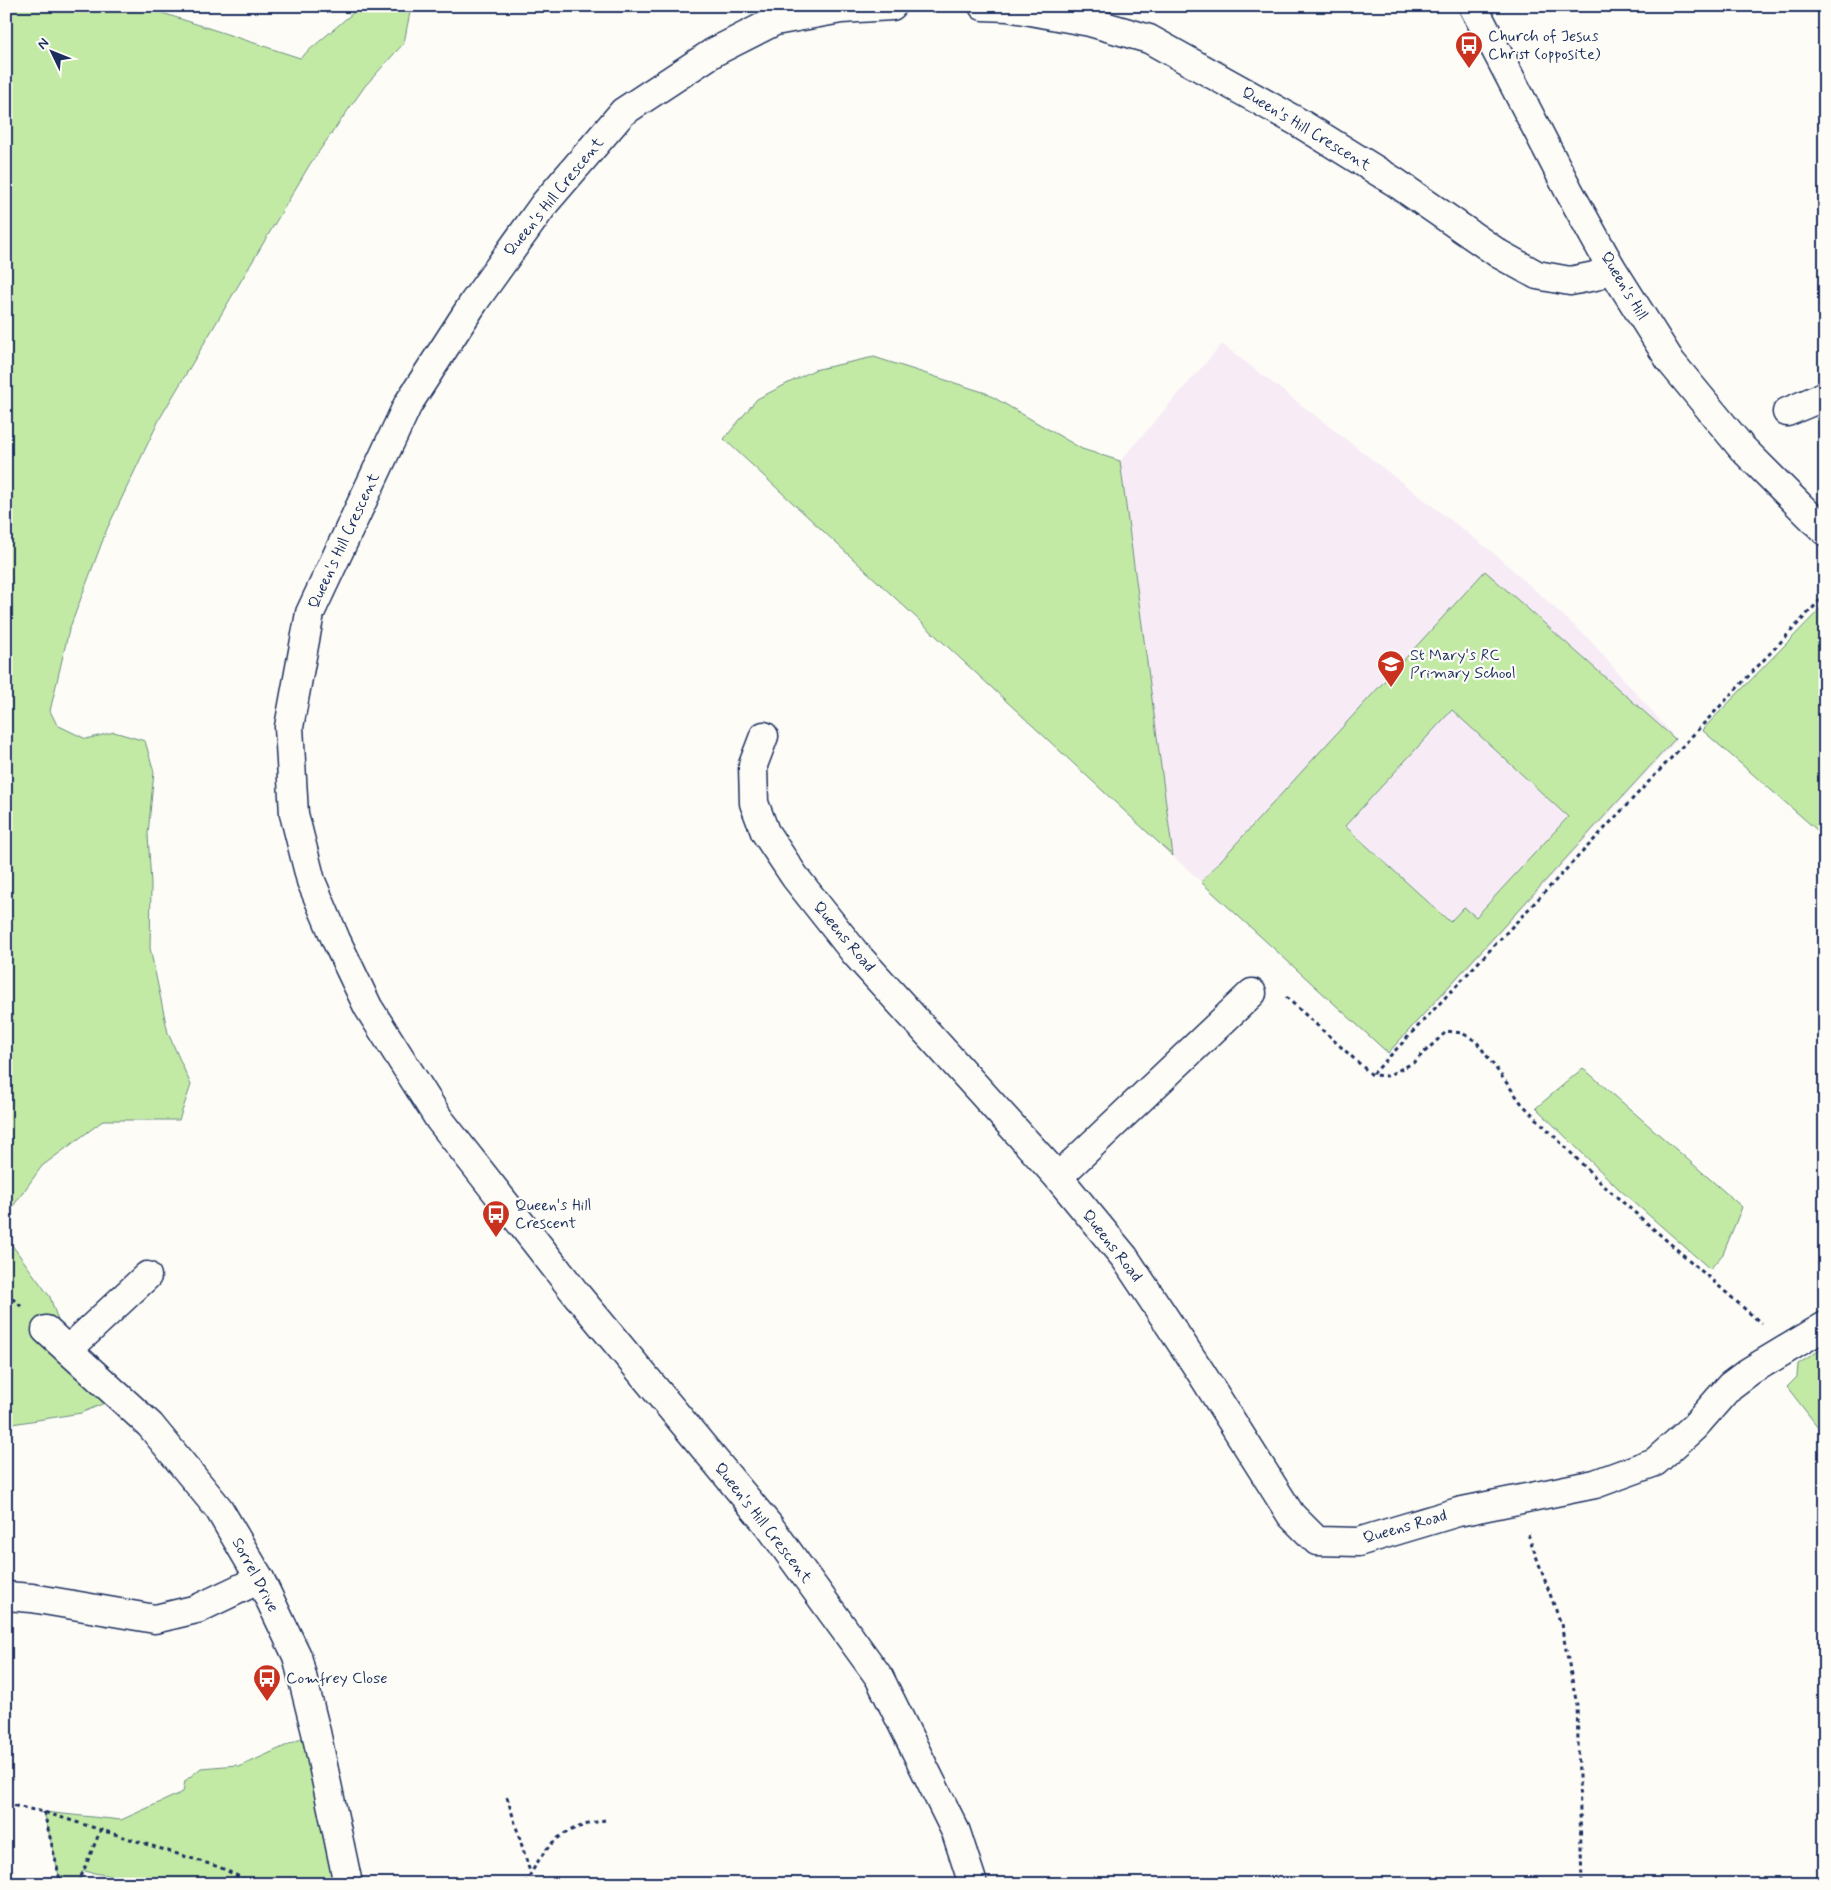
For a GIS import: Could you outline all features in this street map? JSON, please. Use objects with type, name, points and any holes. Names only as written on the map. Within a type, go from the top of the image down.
[{"type":"street","name":"Queen's Hill Crescent","points":[[892,6],[841,9],[775,21],[714,52],[623,112],[545,203],[474,302],[408,404],[310,613],[289,727],[294,814],[311,881],[336,940],[368,1007],[439,1119],[578,1295],[770,1527],[879,1677],[956,1832],[972,1884]]},
{"type":"street","name":"Queen's Hill Crescent","points":[[983,6],[1008,7],[1090,22],[1149,39],[1298,122],[1395,182],[1499,254],[1536,275],[1570,281],[1595,276],[1611,267]]},
{"type":"street","name":"Queen's Hill","points":[[1473,6],[1569,191],[1611,267],[1671,362],[1742,448],[1825,531]]},
{"type":"street","points":[[1788,412],[1825,396]]},
{"type":"street","name":"Queens Road","points":[[764,736],[753,764],[754,803],[765,832],[790,870],[855,953],[1058,1177],[1125,1258],[1292,1515],[1317,1540],[1358,1542],[1458,1512],[1595,1484],[1655,1462],[1694,1427],[1730,1386],[1750,1371],[1825,1326]]},
{"type":"street","points":[[1058,1177],[1252,993]]},
{"type":"street","points":[[68,1350],[147,1276]]},
{"type":"street","name":"Sorrel Drive","points":[[46,1330],[150,1425],[219,1509],[260,1579],[297,1656],[316,1732],[348,1884]]},
{"type":"street","points":[[6,1596],[32,1598],[155,1619],[197,1609],[260,1579]]},
{"type":"path","points":[[1372,1075],[1825,595]]},
{"type":"path","points":[[1252,993],[1266,978],[1372,1075],[1387,1076],[1413,1063],[1446,1031],[1462,1032],[1476,1041],[1522,1104],[1602,1184],[1789,1348]]},
{"type":"path","points":[[1516,1500],[1561,1624],[1577,1705],[1582,1884]]},
{"type":"path","points":[[507,1797],[530,1873]]},
{"type":"path","points":[[6,1804],[44,1812],[101,1829],[219,1867],[255,1884]]},
{"type":"path","points":[[44,1812],[61,1884]]},
{"type":"path","points":[[525,1884],[548,1846],[562,1834],[583,1825],[605,1820]]},
{"type":"path","points":[[78,1884],[101,1829]]},
{"type":"shaded area","name":"St Mary's RC Primary School","points":[[1222,344],[1495,554],[1587,637],[1677,740],[1388,1054],[1173,856],[1120,461]]},
{"type":"green space","points":[[6,6],[141,6],[300,58],[354,12],[377,6],[401,6],[410,12],[404,43],[365,86],[310,164],[160,418],[107,529],[69,630],[50,711],[57,725],[86,739],[114,732],[145,741],[154,772],[148,834],[151,884],[150,948],[168,1033],[191,1085],[179,1120],[104,1120],[42,1166],[6,1216]]},
{"type":"green space","points":[[874,357],[986,393],[1082,449],[1120,461],[1173,856],[724,439],[757,399],[814,370]]},
{"type":"green space","points":[[1485,571],[1675,739],[1388,1053],[1201,882]],"holes":[[[1452,710],[1568,817],[1476,917],[1464,907],[1450,922],[1345,826]]]},
{"type":"green space","points":[[1825,604],[1825,837],[1702,730]]},
{"type":"green space","points":[[1583,1068],[1742,1207],[1723,1254],[1710,1269],[1619,1189],[1536,1108]]},
{"type":"green space","points":[[6,1237],[50,1297],[68,1350],[119,1397],[81,1413],[6,1425]]},
{"type":"green space","points":[[1825,1347],[1825,1436],[1787,1387],[1797,1377],[1798,1364]]},
{"type":"green space","points":[[316,1732],[348,1884],[129,1884],[117,1877],[83,1871],[78,1884],[61,1884],[44,1812],[121,1820],[183,1792],[185,1781],[201,1768],[237,1765],[239,1767]]},
{"type":"place","name":"Church of Jesus Christ (opposite)","points":[[1469,69]]},
{"type":"place","name":"St Mary's RC Primary School","points":[[1391,688]]},
{"type":"place","name":"Queen's Hill Crescent","points":[[496,1238]]},
{"type":"place","name":"Comfrey Close","points":[[267,1702]]}]
